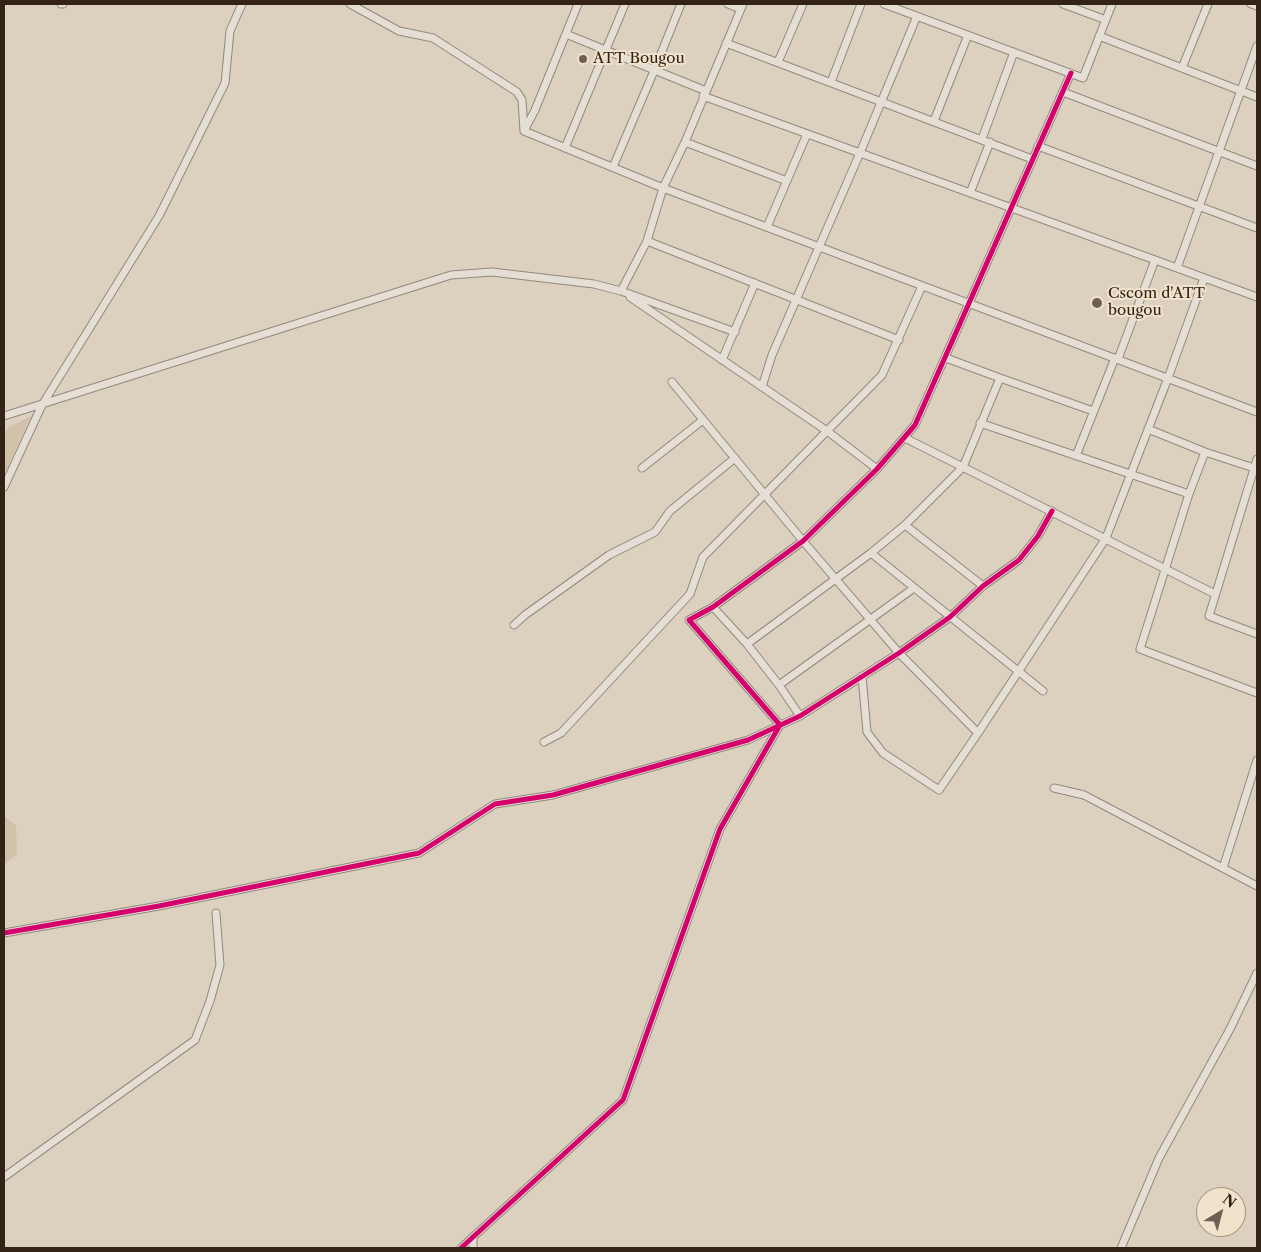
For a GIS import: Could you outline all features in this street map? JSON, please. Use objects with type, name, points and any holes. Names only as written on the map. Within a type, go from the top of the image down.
[{"type":"street","points":[[4,487],[42,405],[160,216],[225,83],[230,31],[242,4]]},
{"type":"street","points":[[350,4],[399,31],[433,38],[517,92],[522,100],[524,131]]},
{"type":"street","points":[[524,131],[535,110],[578,4]]},
{"type":"street","points":[[565,148],[625,4]]},
{"type":"street","points":[[613,166],[681,4]]},
{"type":"street","points":[[622,291],[647,240],[663,188],[685,142],[742,6],[728,4]]},
{"type":"street","points":[[778,62],[803,4]]},
{"type":"street","points":[[831,82],[861,4]]},
{"type":"street","points":[[884,4],[902,7],[917,16],[1083,78],[1112,4]]},
{"type":"street","points":[[1063,4],[1106,20]]},
{"type":"street","points":[[1182,68],[1208,4]]},
{"type":"street","points":[[1252,4],[1257,6]]},
{"type":"street","points":[[762,387],[772,355],[820,247],[917,16]]},
{"type":"street","points":[[566,34],[705,94],[807,134],[1257,297]]},
{"type":"street","points":[[934,121],[968,35]]},
{"type":"street","points":[[1099,36],[1257,97]]},
{"type":"street","points":[[726,44],[1032,159]]},
{"type":"street","points":[[1177,268],[1257,46]]},
{"type":"street","points":[[970,193],[1014,52]]},
{"type":"street","points":[[780,725],[689,620],[713,607],[803,541],[877,468],[916,425],[1071,73]]},
{"type":"street","points":[[1063,92],[1257,166]]},
{"type":"street","points":[[524,131],[663,188],[1257,412]]},
{"type":"street","points":[[767,227],[807,134]]},
{"type":"street","points":[[685,142],[787,181]]},
{"type":"street","points":[[1038,146],[1257,228]]},
{"type":"street","points":[[647,240],[899,340]]},
{"type":"street","points":[[1076,456],[1093,411],[1117,359],[1155,260]]},
{"type":"street","points":[[4,416],[451,275],[492,272],[584,283],[622,291],[734,332]]},
{"type":"street","points":[[862,676],[867,732],[884,753],[939,790],[1106,538],[1168,378],[1204,278]]},
{"type":"street","points":[[722,360],[755,283]]},
{"type":"street","points":[[544,742],[561,733],[674,613],[690,594],[703,557],[882,375],[922,286]]},
{"type":"street","points":[[622,291],[827,431],[877,468]]},
{"type":"street","points":[[946,358],[1093,411]]},
{"type":"street","points":[[747,644],[872,553],[904,525],[963,467],[1000,378]]},
{"type":"street","points":[[672,382],[803,541],[899,653],[978,733]]},
{"type":"street","points":[[642,468],[703,420]]},
{"type":"street","points":[[980,423],[1189,494]]},
{"type":"street","points":[[1148,429],[1205,452],[1254,468]]},
{"type":"street","points":[[905,438],[1215,594]]},
{"type":"street","points":[[1205,452],[1189,494],[1140,649],[1257,693]]},
{"type":"street","points":[[514,624],[525,614],[609,554],[655,532],[670,512],[735,458]]},
{"type":"street","points":[[1257,458],[1209,616],[1257,634]]},
{"type":"street","points":[[4,933],[159,906],[419,853],[495,804],[553,795],[748,740],[800,716],[899,653],[950,617],[983,586],[1019,560],[1038,536],[1052,511]]},
{"type":"street","points":[[904,525],[983,586]]},
{"type":"street","points":[[872,553],[1044,691]]},
{"type":"street","points":[[779,685],[914,588]]},
{"type":"street","points":[[713,607],[747,644],[800,716]]},
{"type":"street","points":[[461,1248],[623,1100],[720,829],[780,725]]},
{"type":"street","points":[[1223,868],[1257,760]]},
{"type":"street","points":[[1054,788],[1084,795],[1257,886]]},
{"type":"street","points":[[4,1177],[195,1040],[210,1001],[220,964],[216,913]]},
{"type":"street","points":[[1121,1248],[1159,1158],[1230,1029],[1257,973]]},
{"type":"street","points":[[473,1238],[473,1248]]},
{"type":"shaded area","points":[[31,416],[4,475],[4,433],[9,427]]},
{"type":"shaded area","points":[[4,817],[16,825],[17,854],[4,865]]},
{"type":"cycle path","points":[[461,1248],[623,1100],[720,829],[780,725],[689,620],[713,607],[803,541],[877,469],[915,425],[1071,73]]},
{"type":"cycle path","points":[[4,933],[159,906],[419,853],[495,804],[553,795],[748,740],[800,716],[899,653],[950,617],[983,586],[1019,560],[1038,536],[1052,511]]},
{"type":"place","name":"ATT Bougou","points":[[583,59]]},
{"type":"place","name":"Cscom d'ATT bougou","points":[[1097,303]]}]
